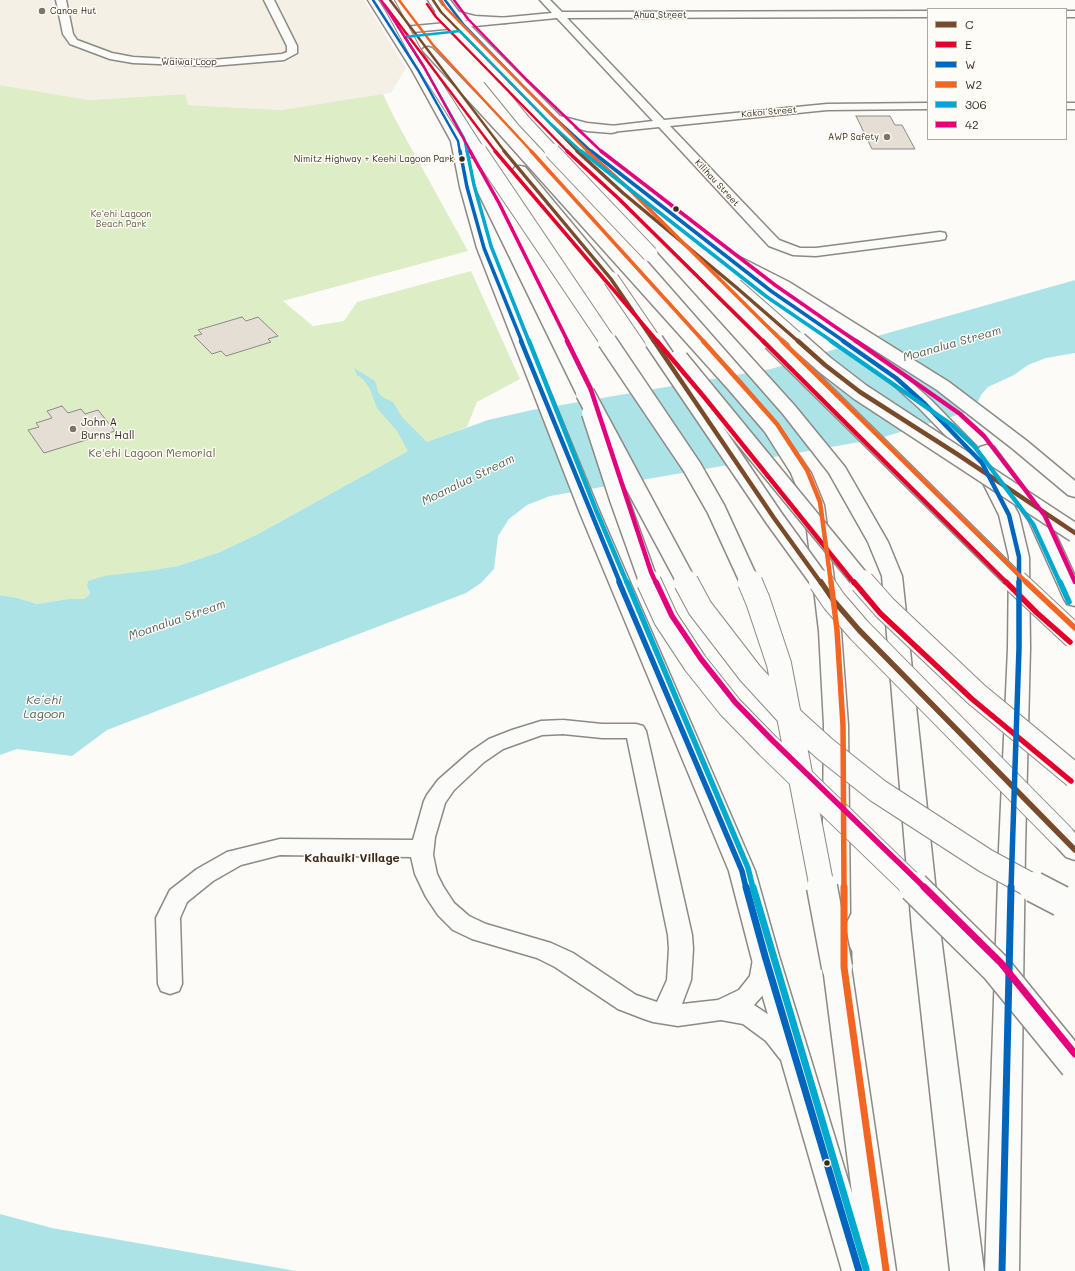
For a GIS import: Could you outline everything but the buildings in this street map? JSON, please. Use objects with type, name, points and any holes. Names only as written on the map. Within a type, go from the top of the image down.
[{"type":"main road","points":[[373,0],[418,70],[493,206],[585,392],[700,608],[750,673],[794,720],[825,749],[878,791],[986,861],[1075,907]]},
{"type":"main road","points":[[387,0],[418,57],[484,159],[692,467],[716,509],[758,601],[779,664],[837,967],[879,1271]]},
{"type":"main road","points":[[390,0],[491,135],[611,279],[710,394],[841,558],[885,608],[976,694],[1075,776]]},
{"type":"main road","points":[[433,0],[456,14],[475,19],[506,20]]},
{"type":"main road","points":[[443,6],[576,150],[623,193],[1042,608],[1075,637]]},
{"type":"main road","points":[[443,6],[474,60],[524,121],[650,254],[789,410],[838,472],[878,542],[892,576],[926,929],[967,1271]]},
{"type":"main road","points":[[456,14],[463,24],[556,119],[596,155],[771,291],[956,420],[979,441],[1039,520],[1075,598]]},
{"type":"main road","points":[[428,50],[507,134],[735,386],[772,428],[801,473],[814,505],[830,631],[836,725],[837,967]]},
{"type":"main road","points":[[556,119],[587,127],[611,129]]},
{"type":"main road","points":[[596,155],[590,142],[594,136],[611,129]]},
{"type":"main road","points":[[458,142],[467,187],[484,248],[590,513],[742,872],[765,956],[859,1271]]},
{"type":"main road","points":[[623,193],[737,288],[825,365],[860,392],[1075,533]]},
{"type":"main road","points":[[720,252],[783,285],[943,386],[1072,488]]},
{"type":"main road","points":[[611,279],[769,511],[834,601],[859,630],[1075,850]]},
{"type":"main road","points":[[896,378],[945,423],[982,463],[1009,515],[1019,557],[1019,648],[1012,849],[1002,1271]]},
{"type":"main road","points":[[585,392],[619,499],[646,575],[666,619],[695,663],[730,707],[768,746],[955,926],[996,968],[1075,1066]]},
{"type":"street","name":"Waiwai Loop","points":[[61,0],[68,34],[73,42],[110,56],[133,60],[186,64],[284,57],[292,53],[292,46],[269,0]]},
{"type":"street","name":"Kilihau Street","points":[[545,0],[774,243],[798,252],[816,252],[940,236]]},
{"type":"street","points":[[854,5],[859,15]]},
{"type":"street","name":"Ahua Street","points":[[393,31],[560,15],[927,14]]},
{"type":"street","name":"Kakoi Street","points":[[611,129],[777,111],[820,108],[927,106]]},
{"type":"street","points":[[664,1013],[674,995],[679,980],[681,964],[680,935],[636,731],[602,732],[563,726],[541,728],[496,744],[467,765],[446,785],[435,801],[424,837],[423,850],[426,874],[434,892],[446,909],[461,922],[480,932],[543,950],[564,960],[627,1002],[653,1012],[678,1015],[721,1010],[749,1014],[775,1033],[795,1058]]},
{"type":"street","points":[[170,984],[168,918],[178,896],[205,874],[235,858],[280,847],[423,850]]},
{"type":"street","points":[[721,1010],[748,997],[762,980],[765,956]]},
{"type":"shaded area","points":[[0,0],[364,0],[406,68],[391,93],[281,110],[187,105],[185,94],[89,100],[0,85]]},
{"type":"green space","points":[[0,85],[89,100],[185,94],[188,105],[281,110],[383,94],[394,117],[468,251],[283,301],[313,326],[344,321],[357,302],[471,271],[520,379],[477,402],[467,427],[408,451],[258,534],[220,552],[178,566],[87,586],[90,593],[83,599],[68,599],[37,604],[18,598],[0,595]]},
{"type":"water","points":[[1075,280],[1075,353],[1046,358],[1028,365],[1014,375],[988,387],[981,395],[974,410],[877,439],[550,496],[527,505],[509,519],[498,536],[494,569],[481,583],[466,593],[107,730],[72,756],[17,749],[0,755],[0,595],[18,598],[37,604],[68,599],[83,599],[90,593],[87,586],[88,581],[104,576],[178,566],[220,552],[258,534],[408,451],[397,431],[377,408],[370,389],[363,379],[357,375],[354,368],[375,381],[379,394],[393,402],[402,417],[427,442],[488,420],[532,410],[771,369],[881,335]]},
{"type":"water","points":[[0,1214],[52,1228],[296,1271],[0,1271]]},
{"type":"transit line","name":"W","points":[[373,0],[418,70],[458,141],[467,187],[484,248],[590,513],[742,871],[765,956],[859,1271]]},
{"type":"transit line","name":"42","points":[[381,0],[424,67],[499,203],[591,390],[651,572],[672,616],[701,659],[735,702],[773,741],[965,926],[1001,963],[1075,1054]]},
{"type":"transit line","name":"C","points":[[390,0],[491,135],[611,279],[774,518],[834,601],[859,630],[1075,850]]},
{"type":"transit line","name":"W2","points":[[399,0],[433,45],[512,129],[777,424],[807,470],[820,502],[837,630],[843,725],[844,967],[886,1270]]},
{"type":"transit line","name":"C","points":[[433,0],[441,12],[576,150],[623,193],[737,288],[825,365],[860,392],[957,454],[1075,533]]},
{"type":"transit line","name":"W2","points":[[441,0],[446,8],[581,145],[628,188],[927,485],[1047,603],[1075,628]]},
{"type":"transit line","name":"W","points":[[445,0],[463,24],[522,85],[556,119],[596,155],[771,291],[896,378],[925,404],[982,463],[1009,515],[1019,557],[1019,648],[1012,849],[1002,1271]]},
{"type":"transit line","name":"42","points":[[454,0],[468,19],[527,80],[600,150],[775,285],[960,414],[984,436],[1045,516],[1075,582]]},
{"type":"transit line","name":"E","points":[[384,4],[486,140],[705,398],[836,562],[880,613],[972,699],[1071,781]]},
{"type":"transit line","name":"E","points":[[427,4],[436,17],[571,155],[618,198],[1037,613],[1070,642]]},
{"type":"transit line","name":"306","points":[[866,1269],[772,954],[748,868],[596,510],[491,246],[474,185],[464,138],[424,67],[405,37],[460,31],[551,124],[592,161],[767,297],[952,425],[974,446],[1033,524],[1069,602]]},
{"type":"place","name":"Canoe Hut","points":[[42,11]]},
{"type":"place","name":"AWP Safety","points":[[887,137]]},
{"type":"place","name":"Nimitz Highway + Keehi Lagoon Park","points":[[462,159]]},
{"type":"place","name":"John A Burns Hall","points":[[73,429]]},
{"type":"district","name":"Kahauiki Village","points":[[352,858]]},
{"type":"park label","name":"Keʻehi Lagoon Beach Park","points":[[121,220]]},
{"type":"park label","name":"Ke'ehi Lagoon Memorial","points":[[152,454]]},
{"type":"water label","name":"Moanalua Stream","points":[[952,344]]},
{"type":"water label","name":"Moanalua Stream","points":[[468,480]]},
{"type":"water label","name":"Moanalua Stream","points":[[177,620]]},
{"type":"water label","name":"Keʻehi Lagoon","points":[[44,707]]}]
